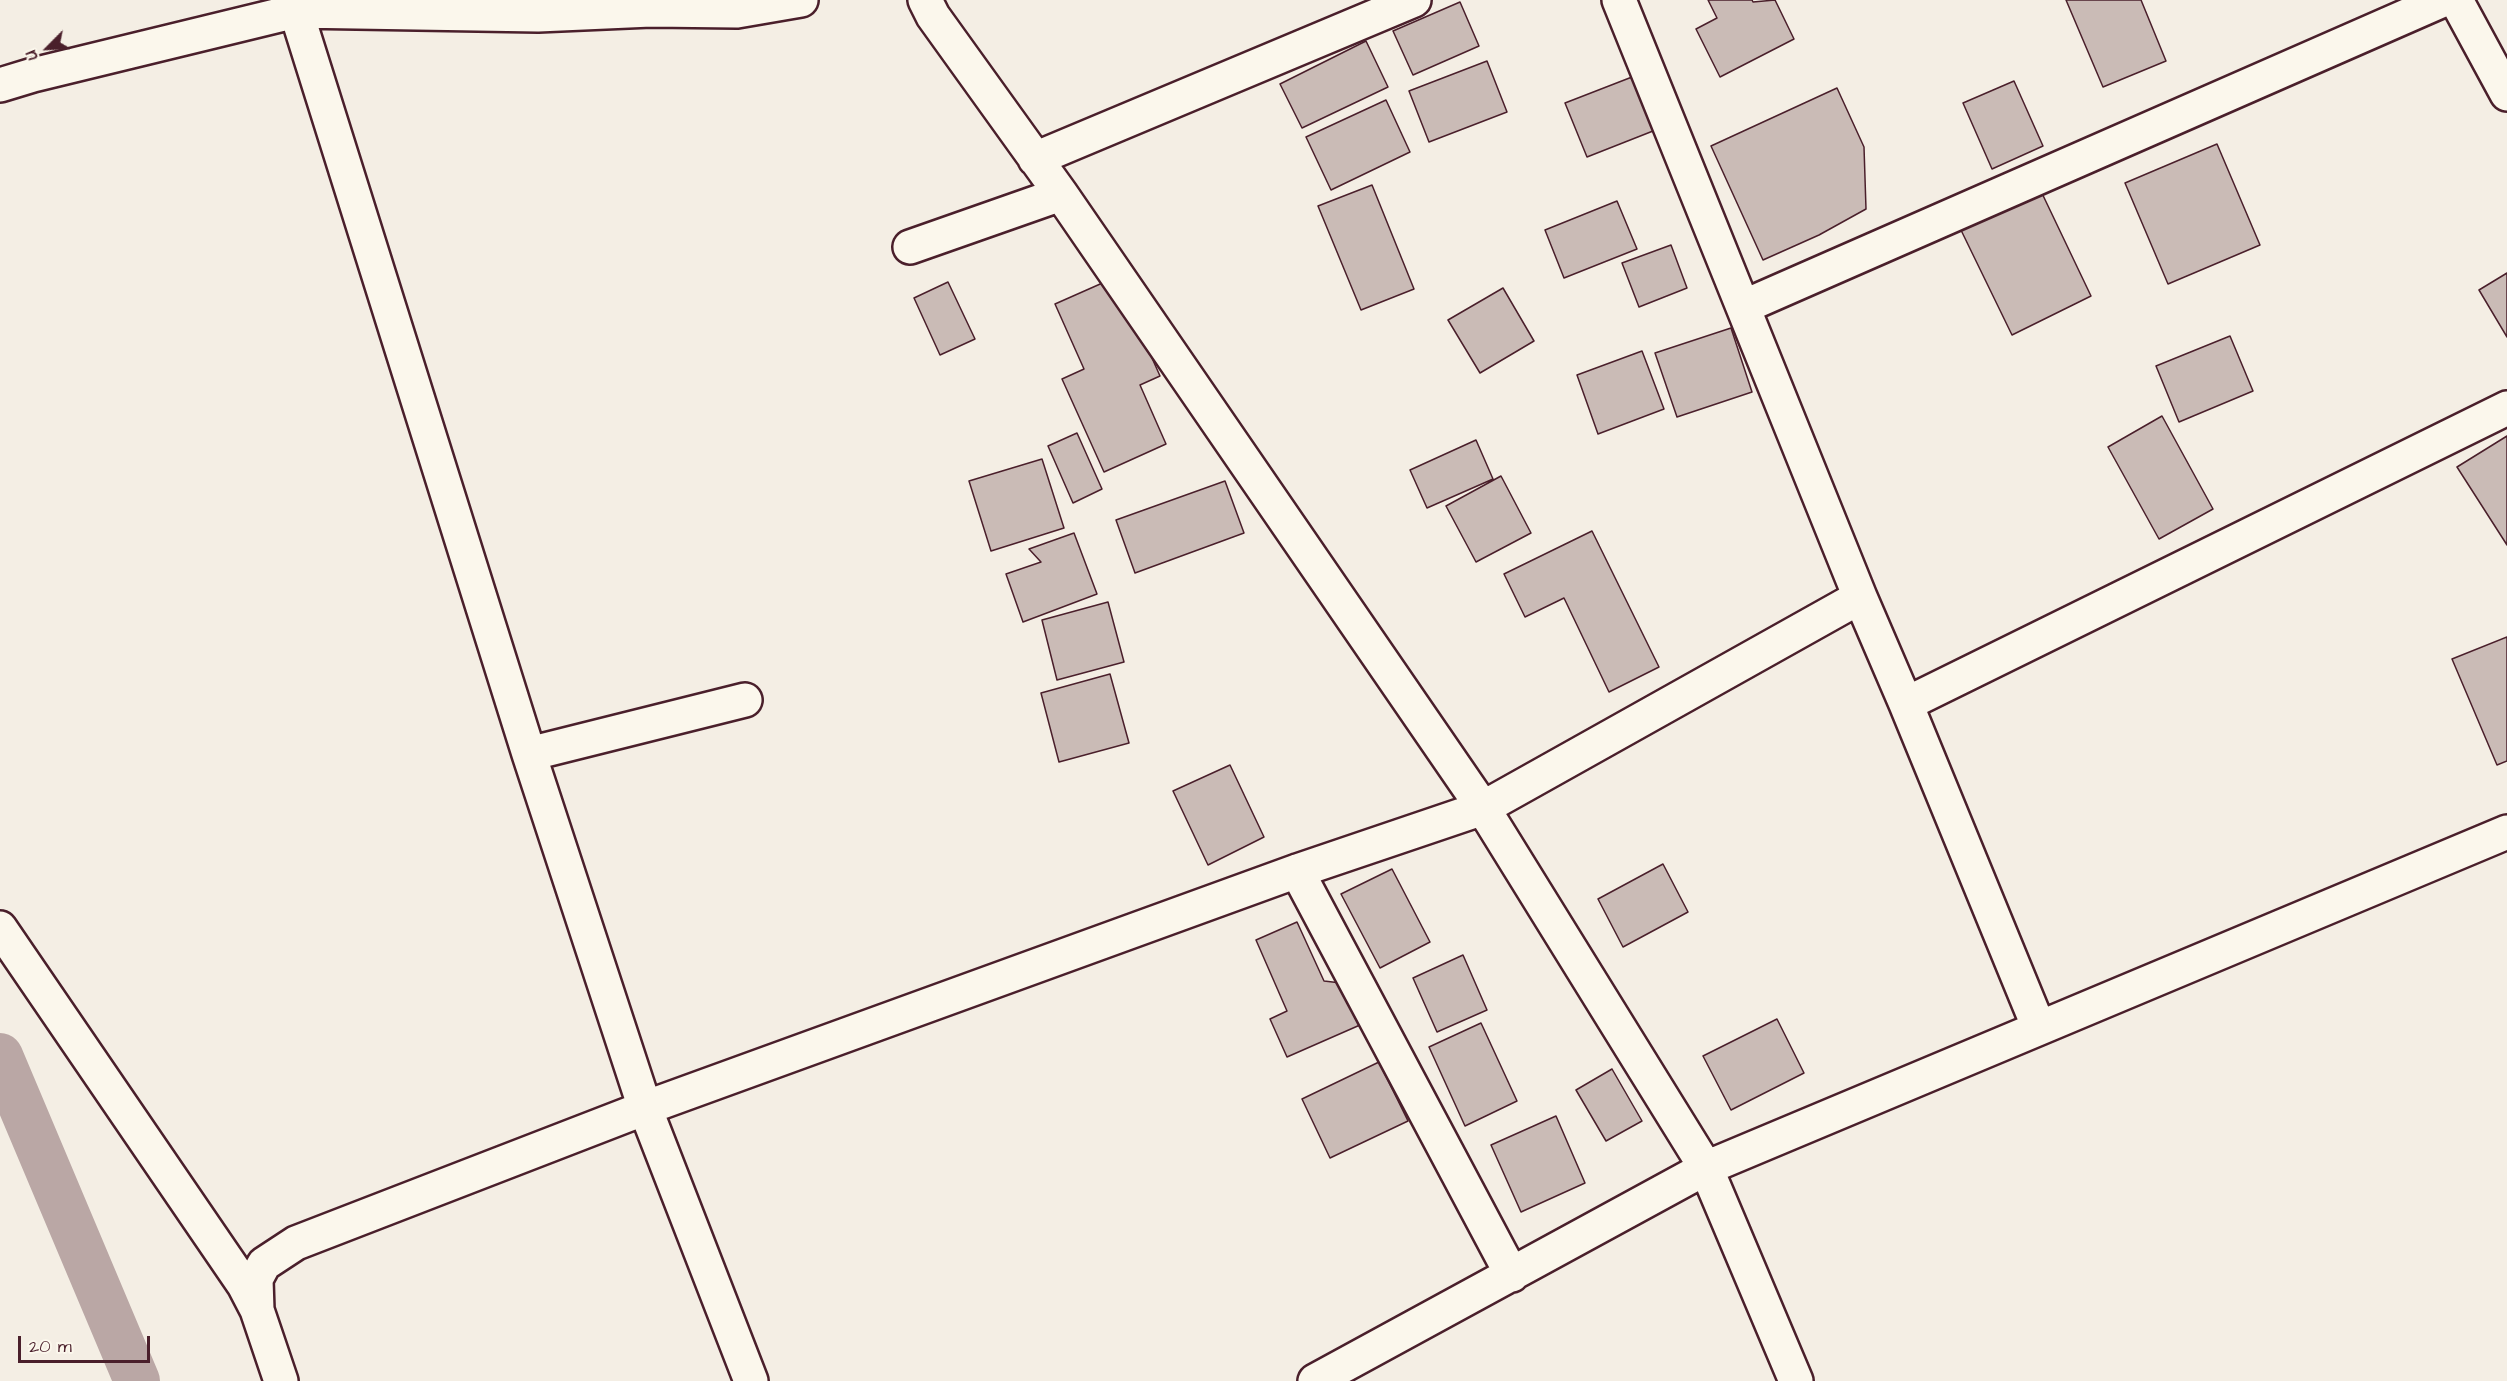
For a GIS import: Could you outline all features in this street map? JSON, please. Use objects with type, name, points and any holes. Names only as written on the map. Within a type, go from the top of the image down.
[{"type":"street","points":[[0,85],[33,75],[300,21],[651,10],[737,11],[801,0]]},
{"type":"street","points":[[1035,159],[1414,0]]},
{"type":"street","points":[[1619,0],[1860,597],[2039,1029]]},
{"type":"street","points":[[1743,307],[2443,0]]},
{"type":"street","points":[[2456,0],[2507,94]]},
{"type":"street","points":[[929,8],[1062,194],[1483,808],[1706,1168],[1796,1381]]},
{"type":"street","points":[[300,21],[529,754],[645,1108],[751,1381]]},
{"type":"street","points":[[910,247],[1062,194]]},
{"type":"street","points":[[1906,704],[2507,408]]},
{"type":"street","points":[[257,1311],[256,1279],[264,1264],[296,1243],[645,1108],[1297,871],[1483,808],[1860,597]]},
{"type":"street","points":[[529,754],[745,700]]},
{"type":"street","points":[[1317,1381],[1706,1168],[2507,832]]},
{"type":"street","points":[[1297,871],[1512,1275]]},
{"type":"street","points":[[0,928],[231,1266],[257,1311],[281,1381]]},
{"type":"building","points":[[1708,0],[1752,0],[1753,2],[1775,0],[1794,39],[1720,77],[1696,29],[1717,18]]},
{"type":"building","points":[[2066,0],[2141,0],[2166,61],[2103,87]]},
{"type":"building","points":[[1460,2],[1479,46],[1413,75],[1393,31]]},
{"type":"building","points":[[1366,41],[1388,87],[1302,128],[1280,84]]},
{"type":"building","points":[[1487,61],[1507,112],[1429,142],[1409,91]]},
{"type":"building","points":[[1632,77],[1653,131],[1587,157],[1565,103]]},
{"type":"building","points":[[2014,81],[2043,146],[1992,169],[1963,103]]},
{"type":"building","points":[[1837,88],[1864,147],[1866,209],[1819,235],[1763,260],[1711,146]]},
{"type":"building","points":[[1386,100],[1410,152],[1331,190],[1306,137]]},
{"type":"building","points":[[2217,144],[2260,245],[2168,284],[2125,183]]},
{"type":"building","points":[[1372,185],[1414,289],[1361,310],[1318,206]]},
{"type":"building","points":[[2039,187],[2091,296],[2012,335],[1959,226]]},
{"type":"building","points":[[1617,201],[1637,249],[1564,278],[1545,230]]},
{"type":"building","points":[[1671,245],[1687,288],[1639,307],[1622,263]]},
{"type":"building","points":[[2507,273],[2507,337],[2479,290]]},
{"type":"building","points":[[1116,277],[1160,376],[1140,385],[1166,444],[1104,472],[1062,379],[1084,369],[1055,304]]},
{"type":"building","points":[[948,282],[975,339],[940,355],[914,298]]},
{"type":"building","points":[[1503,288],[1534,341],[1480,373],[1448,320]]},
{"type":"building","points":[[1731,328],[1752,392],[1677,417],[1655,353]]},
{"type":"building","points":[[2230,336],[2253,391],[2179,422],[2156,366]]},
{"type":"building","points":[[1642,351],[1664,409],[1598,434],[1577,375]]},
{"type":"building","points":[[2162,416],[2213,509],[2159,539],[2108,447]]},
{"type":"building","points":[[1077,433],[1102,489],[1073,503],[1048,446]]},
{"type":"building","points":[[2507,436],[2507,545],[2457,467]]},
{"type":"building","points":[[1476,440],[1493,479],[1427,508],[1410,470]]},
{"type":"building","points":[[1042,459],[1064,528],[991,551],[969,481]]},
{"type":"building","points":[[1501,476],[1531,533],[1476,562],[1446,506]]},
{"type":"building","points":[[1225,481],[1244,533],[1135,573],[1116,520]]},
{"type":"building","points":[[1592,531],[1659,667],[1609,692],[1564,598],[1525,617],[1504,574]]},
{"type":"building","points":[[1074,533],[1097,594],[1023,622],[1006,574],[1041,562],[1029,549]]},
{"type":"building","points":[[1108,602],[1124,662],[1057,680],[1042,620]]},
{"type":"building","points":[[2507,637],[2507,761],[2497,765],[2452,659]]},
{"type":"building","points":[[1110,674],[1129,743],[1059,762],[1041,693]]},
{"type":"building","points":[[1230,765],[1264,837],[1208,865],[1173,791]]},
{"type":"building","points":[[1663,864],[1688,912],[1623,947],[1598,899]]},
{"type":"building","points":[[1392,869],[1430,942],[1380,968],[1341,894]]},
{"type":"building","points":[[1297,922],[1324,981],[1341,983],[1360,1025],[1287,1057],[1270,1019],[1287,1011],[1256,940]]},
{"type":"building","points":[[1463,955],[1487,1010],[1437,1032],[1413,978]]},
{"type":"building","points":[[1777,1019],[1804,1073],[1731,1110],[1703,1056]]},
{"type":"building","points":[[1481,1023],[1517,1101],[1465,1126],[1429,1047]]},
{"type":"building","points":[[1379,1062],[1408,1121],[1330,1158],[1302,1099]]},
{"type":"building","points":[[1612,1069],[1642,1121],[1606,1141],[1576,1090]]},
{"type":"building","points":[[1556,1116],[1585,1183],[1521,1212],[1491,1145]]},
{"type":"waterway","points":[[0,1056],[137,1381]]}]
